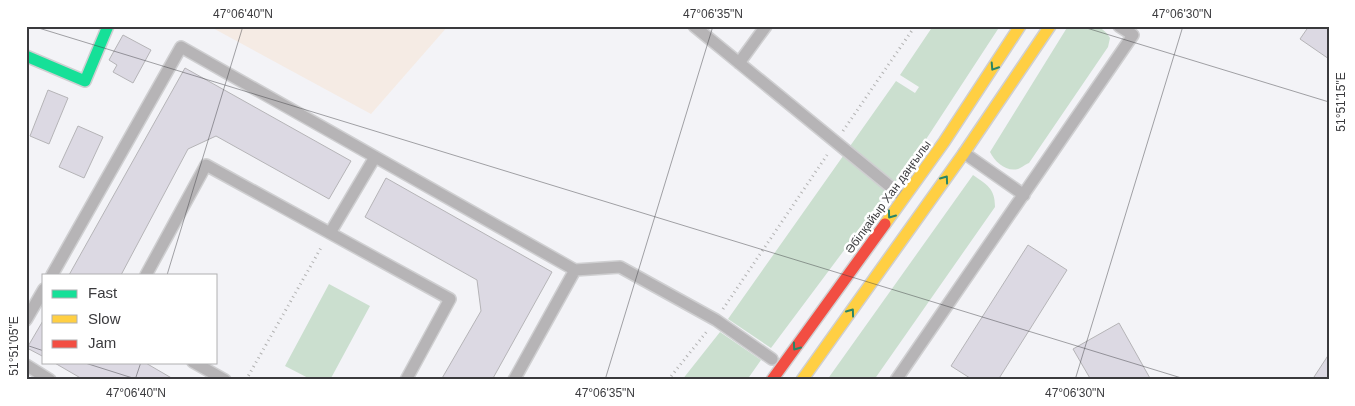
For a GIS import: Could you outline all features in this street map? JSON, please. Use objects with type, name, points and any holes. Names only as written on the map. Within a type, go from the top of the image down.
[{"type":"main road","points":[[26,56],[85,81],[108,26]]},
{"type":"main road","name":"Әбілқайыр Хан даңғылы","points":[[772,380],[944,142],[1020,26]]},
{"type":"main road","points":[[802,380],[964,153],[1050,26]]},
{"type":"lane","points":[[694,26],[904,198]]},
{"type":"lane","points":[[739,63],[766,26]]},
{"type":"lane","points":[[896,380],[1133,35],[1119,26]]},
{"type":"lane","points":[[53,274],[181,47],[575,270],[620,267],[716,320],[772,359]]},
{"type":"lane","points":[[964,153],[1024,194]]},
{"type":"lane","points":[[330,233],[375,157]]},
{"type":"lane","points":[[147,274],[206,165],[450,299],[406,380]]},
{"type":"lane","points":[[514,380],[575,270]]},
{"type":"lane","points":[[26,320],[42,292]]},
{"type":"lane","points":[[197,364],[225,380]]},
{"type":"lane","points":[[26,365],[50,380]]},
{"type":"path","points":[[668,380],[716,320],[915,26]]},
{"type":"path","points":[[246,380],[330,233]]},
{"type":"shaded area","points":[[209,26],[448,26],[371,114]]},
{"type":"green space","points":[[1086,25],[1102,29],[1110,38],[1108,47],[1029,163],[1014,170],[1005,168],[998,163],[990,152],[1068,26]]},
{"type":"green space","points":[[933,26],[1000,26],[919,150],[771,348],[728,319],[896,81],[915,93],[919,87],[900,75]]},
{"type":"green space","points":[[973,175],[992,191],[995,207],[874,380],[827,380]]},
{"type":"green space","points":[[329,284],[370,306],[330,380],[312,380],[285,366]]},
{"type":"green space","points":[[720,332],[761,360],[747,380],[682,380]]},
{"type":"building","points":[[1309,26],[1329,26],[1329,59],[1300,39]]},
{"type":"building","points":[[123,35],[151,50],[133,83],[113,72],[117,65],[109,60]]},
{"type":"building","points":[[185,68],[351,161],[329,199],[216,136],[188,149],[122,274],[70,274]]},
{"type":"building","points":[[48,90],[68,98],[49,144],[30,136]]},
{"type":"building","points":[[78,126],[103,137],[84,178],[59,167]]},
{"type":"building","points":[[386,178],[552,272],[492,380],[441,380],[481,311],[477,280],[365,217]]},
{"type":"building","points":[[1028,245],[1067,270],[998,380],[973,380],[951,366]]},
{"type":"building","points":[[42,322],[42,356],[27,348]]},
{"type":"building","points":[[1119,323],[1151,380],[1091,380],[1073,349]]},
{"type":"building","points":[[1329,354],[1329,380],[1318,380],[1314,377]]},
{"type":"building","points":[[56,364],[147,364],[175,380],[84,380]]},
{"type":"traffic: fast","points":[[26,56],[85,81],[108,26]]},
{"type":"traffic: slow","points":[[885,224],[944,142],[1020,26]]},
{"type":"traffic: slow","points":[[802,380],[964,153],[1050,26]]},
{"type":"traffic: jam","points":[[772,380],[885,224]]}]
